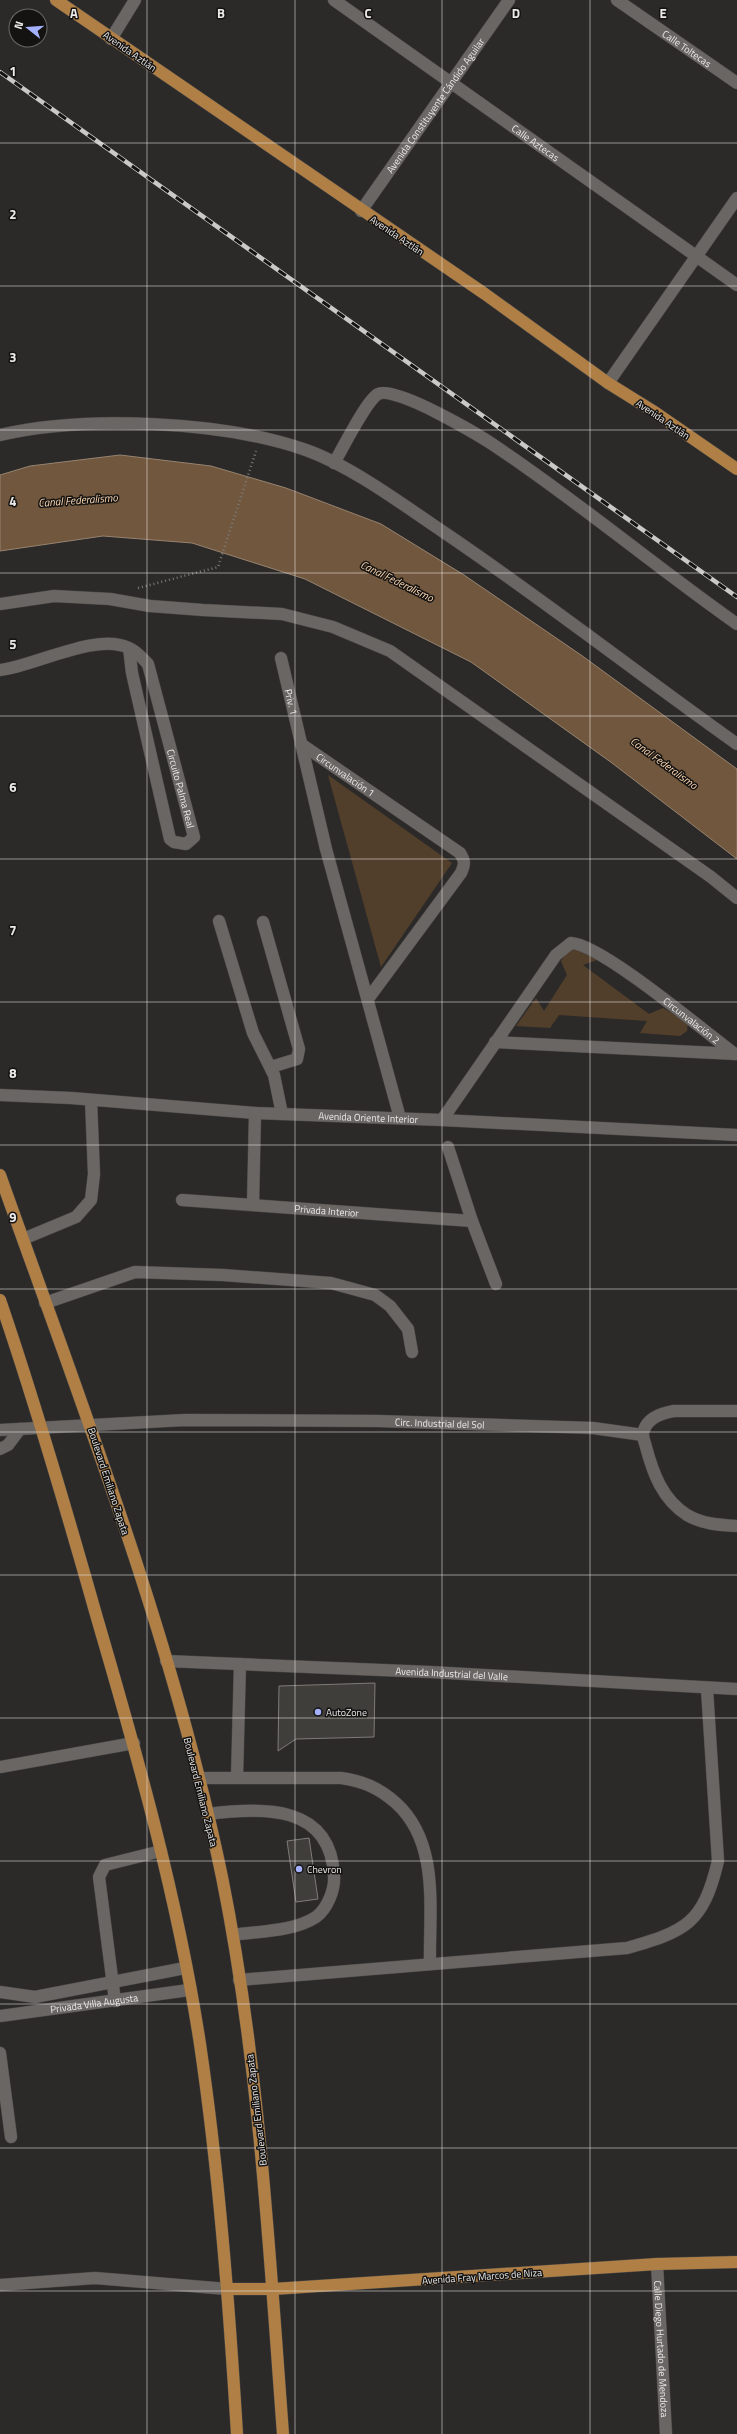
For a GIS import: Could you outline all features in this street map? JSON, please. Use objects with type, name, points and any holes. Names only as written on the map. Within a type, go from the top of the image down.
[{"type":"main road","name":"Avenida Aztlán","points":[[56,0],[361,211],[485,294],[608,383],[653,411],[737,469]]},
{"type":"main road","name":"Boulevard Emiliano Zapata","points":[[0,1175],[45,1303],[91,1424],[166,1660],[208,1814],[233,1935],[262,2155],[283,2434]]},
{"type":"main road","points":[[0,1300],[43,1428],[134,1743],[160,1851],[185,1968],[199,2042],[216,2171],[228,2289],[236,2434]]},
{"type":"main road","name":"Avenida Fray Marcos de Niza","points":[[228,2289],[273,2289],[657,2264],[737,2262]]},
{"type":"street","points":[[111,39],[135,0]]},
{"type":"street","name":"Calle Aztecas","points":[[334,0],[737,285]]},
{"type":"street","name":"Avenida Constituyente Cándido Aguilar","points":[[361,211],[509,0]]},
{"type":"street","name":"Calle Toltecas","points":[[617,0],[737,83]]},
{"type":"street","points":[[608,383],[737,198]]},
{"type":"street","points":[[334,463],[368,404],[378,394],[387,392],[401,396],[450,420],[497,447],[737,624]]},
{"type":"street","points":[[0,435],[90,423],[183,426],[261,437],[306,450],[334,463],[407,507],[483,559],[737,744]]},
{"type":"street","points":[[0,604],[54,596],[122,601],[150,606],[282,614],[333,627],[390,651],[711,877],[737,898]]},
{"type":"street","name":"Circuito Palma Real","points":[[0,670],[91,646],[107,644],[129,648],[148,664],[194,837],[186,844],[174,842],[170,839],[132,673],[129,648]]},
{"type":"street","name":"Priv. 1","points":[[281,658],[301,744]]},
{"type":"street","name":"Circunvalación 1","points":[[301,744],[460,853],[464,859],[465,865],[461,873],[368,999]]},
{"type":"street","name":"Circunvalación 1","points":[[301,744],[326,849],[400,1118]]},
{"type":"street","points":[[151,754],[171,747]]},
{"type":"street","points":[[218,921],[253,1033],[271,1067],[282,1114]]},
{"type":"street","points":[[263,922],[299,1049],[297,1060],[271,1067]]},
{"type":"street","name":"Circunvalación 2","points":[[442,1120],[556,955],[571,943],[582,944],[606,957],[736,1054]]},
{"type":"street","name":"Circunvalación 2","points":[[495,1042],[736,1054]]},
{"type":"street","name":"Avenida Oriente Interior","points":[[0,1095],[91,1100],[255,1113],[400,1118],[737,1135]]},
{"type":"street","points":[[23,1239],[76,1217],[91,1200],[94,1174],[91,1100]]},
{"type":"street","points":[[253,1205],[255,1113]]},
{"type":"street","points":[[448,1147],[472,1220],[496,1284]]},
{"type":"street","name":"Privada Interior","points":[[182,1200],[472,1220]]},
{"type":"street","points":[[45,1303],[135,1272],[223,1275],[331,1283],[375,1295],[390,1306],[408,1329],[412,1352]]},
{"type":"street","points":[[737,1410],[674,1411],[664,1413],[649,1421],[643,1435],[654,1477],[663,1491],[685,1514],[703,1522],[737,1526]]},
{"type":"street","name":"Circ. Industrial del Sol","points":[[0,1430],[185,1420],[378,1421],[593,1428],[643,1435]]},
{"type":"street","points":[[0,1449],[8,1445],[20,1429]]},
{"type":"street","name":"Avenida Industrial del Valle","points":[[166,1660],[430,1672],[707,1689],[737,1689]]},
{"type":"street","points":[[237,1778],[240,1664]]},
{"type":"street","points":[[239,1980],[627,1948],[666,1936],[684,1926],[700,1910],[711,1888],[718,1861],[707,1689]]},
{"type":"street","points":[[0,1767],[134,1743]]},
{"type":"street","points":[[199,1778],[317,1777],[358,1780],[376,1788],[401,1808],[420,1834],[425,1850],[429,1872],[430,1964]]},
{"type":"street","points":[[208,1814],[241,1810],[268,1810],[288,1815],[311,1825],[323,1835],[332,1858],[334,1880],[330,1896],[326,1906],[317,1916],[300,1925],[233,1935]]},
{"type":"street","points":[[115,2001],[99,1889],[101,1871],[105,1865],[116,1860],[160,1851]]},
{"type":"street","name":"Privada Villa Augusta","points":[[0,1992],[35,1997],[185,1968]]},
{"type":"street","name":"Privada Villa Augusta","points":[[0,2016],[189,1990]]},
{"type":"street","points":[[0,2053],[12,2137]]},
{"type":"street","name":"Calle Diego Hurtado de Mendoza","points":[[657,2264],[666,2434]]},
{"type":"street","points":[[0,2285],[95,2278],[228,2289]]},
{"type":"path","points":[[122,601],[126,591],[218,567],[254,456]]},
{"type":"shaded area","points":[[328,775],[452,863],[381,967]]},
{"type":"shaded area","points":[[572,944],[597,960],[583,965],[649,1014],[663,1008],[688,1023],[687,1031],[680,1036],[640,1033],[647,1021],[559,1015],[550,1028],[516,1026],[536,998],[544,1011],[567,975],[561,961]]},
{"type":"water","name":"Canal Federalismo","points":[[120,455],[211,466],[286,488],[381,524],[464,575],[581,655],[737,769],[737,859],[612,763],[471,662],[305,579],[192,543],[103,536],[0,551],[0,475],[30,466]]},
{"type":"building","points":[[375,1683],[374,1737],[296,1739],[278,1751],[279,1686]]},
{"type":"building","points":[[309,1838],[318,1899],[296,1902],[287,1841]]},
{"type":"railway","points":[[0,72],[737,597]]},
{"type":"place","name":"AutoZone","points":[[318,1712]]},
{"type":"place","name":"Chevron","points":[[299,1869]]}]
